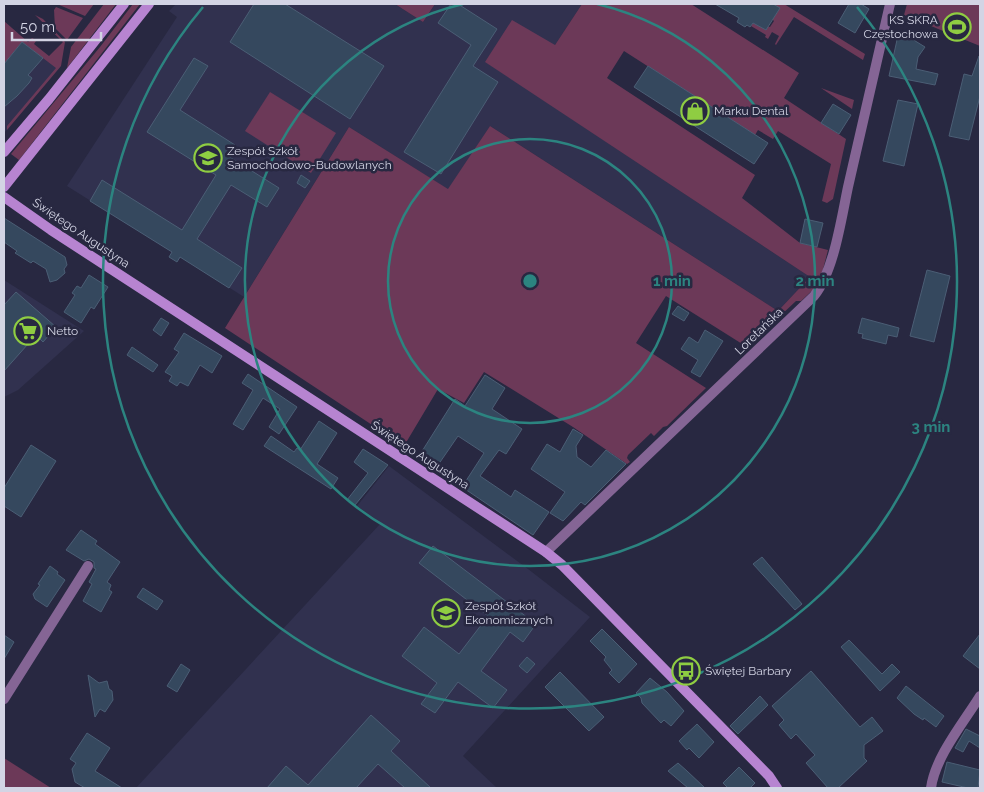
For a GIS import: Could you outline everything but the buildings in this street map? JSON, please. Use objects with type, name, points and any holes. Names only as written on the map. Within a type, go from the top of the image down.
[{"type":"street","points":[[4,152],[71,72],[124,4]]},
{"type":"street","points":[[4,187],[149,4]]},
{"type":"street","name":"Loretańska","points":[[546,552],[814,296],[821,287],[825,280],[838,233],[890,4]]},
{"type":"street","name":"Świętego Augustyna","points":[[4,197],[51,230],[546,552],[562,565],[769,776],[777,788]]},
{"type":"street","points":[[4,699],[88,566]]},
{"type":"street","points":[[931,788],[934,774],[944,753],[980,696]]},
{"type":"shaded area","points":[[57,4],[94,4],[85,16]]},
{"type":"shaded area","points":[[104,4],[116,4],[67,68],[71,47]]},
{"type":"shaded area","points":[[133,4],[140,4],[19,160],[11,154],[100,47]]},
{"type":"shaded area","points":[[176,4],[395,4],[423,22],[435,4],[582,4],[555,45],[486,62],[810,277],[778,311],[490,126],[449,190],[349,127],[244,297],[181,257],[177,262],[169,257],[172,252],[67,186],[177,17],[169,11]]},
{"type":"shaded area","points":[[395,4],[435,4],[423,22]]},
{"type":"shaded area","points":[[582,4],[691,4],[799,73],[784,98],[846,139],[833,199],[827,203],[822,201],[831,164],[778,131],[773,139],[758,130],[755,135],[624,51],[607,78],[755,175],[742,198],[800,243],[828,250],[817,286],[801,301],[796,301],[747,347],[666,296],[636,343],[706,388],[667,426],[663,427],[654,436],[651,433],[628,455],[627,458],[630,462],[627,464],[573,427],[484,372],[464,403],[438,389],[404,446],[225,328],[349,127],[448,189],[490,126],[778,311],[810,277],[485,62],[512,20],[555,45]]},
{"type":"shaded area","points":[[773,4],[784,4],[865,54],[863,60],[794,17],[776,45],[779,36],[772,32],[768,39],[765,37],[766,35],[751,26],[753,23],[770,27],[774,21],[772,19],[780,8]]},
{"type":"shaded area","name":"KS SKRA Częstochowa","points":[[907,4],[980,4],[980,46],[904,15]]},
{"type":"shaded area","points":[[56,7],[83,18],[67,40],[55,28],[54,10]]},
{"type":"shaded area","points":[[35,15],[43,19],[65,42],[61,66],[7,130],[7,126],[56,68],[22,42],[4,64],[4,21],[28,42],[32,38],[34,39],[36,41],[34,44],[49,56],[63,42]]},
{"type":"shaded area","points":[[4,23],[60,67],[4,133]]},
{"type":"shaded area","points":[[821,88],[854,100],[852,109]]},
{"type":"shaded area","points":[[270,92],[336,133],[311,173],[245,131]]},
{"type":"shaded area","points":[[4,280],[84,331],[18,390],[4,397]]},
{"type":"shaded area","points":[[389,466],[590,617],[463,756],[497,788],[136,788],[381,523],[357,506]]},
{"type":"shaded area","points":[[4,758],[51,788],[4,788]]},
{"type":"place","name":"KS SKRA Częstochowa","points":[[957,27]]},
{"type":"place","name":"Marku Dental","points":[[695,111]]},
{"type":"place","name":"Zespół Szkół Samochodowo-Budowlanych","points":[[208,158]]},
{"type":"place","name":"Netto","points":[[28,331]]},
{"type":"place","name":"Zespół Szkół Ekonomicznych","points":[[446,613]]},
{"type":"place","name":"Świętej Barbary","points":[[686,671]]}]
